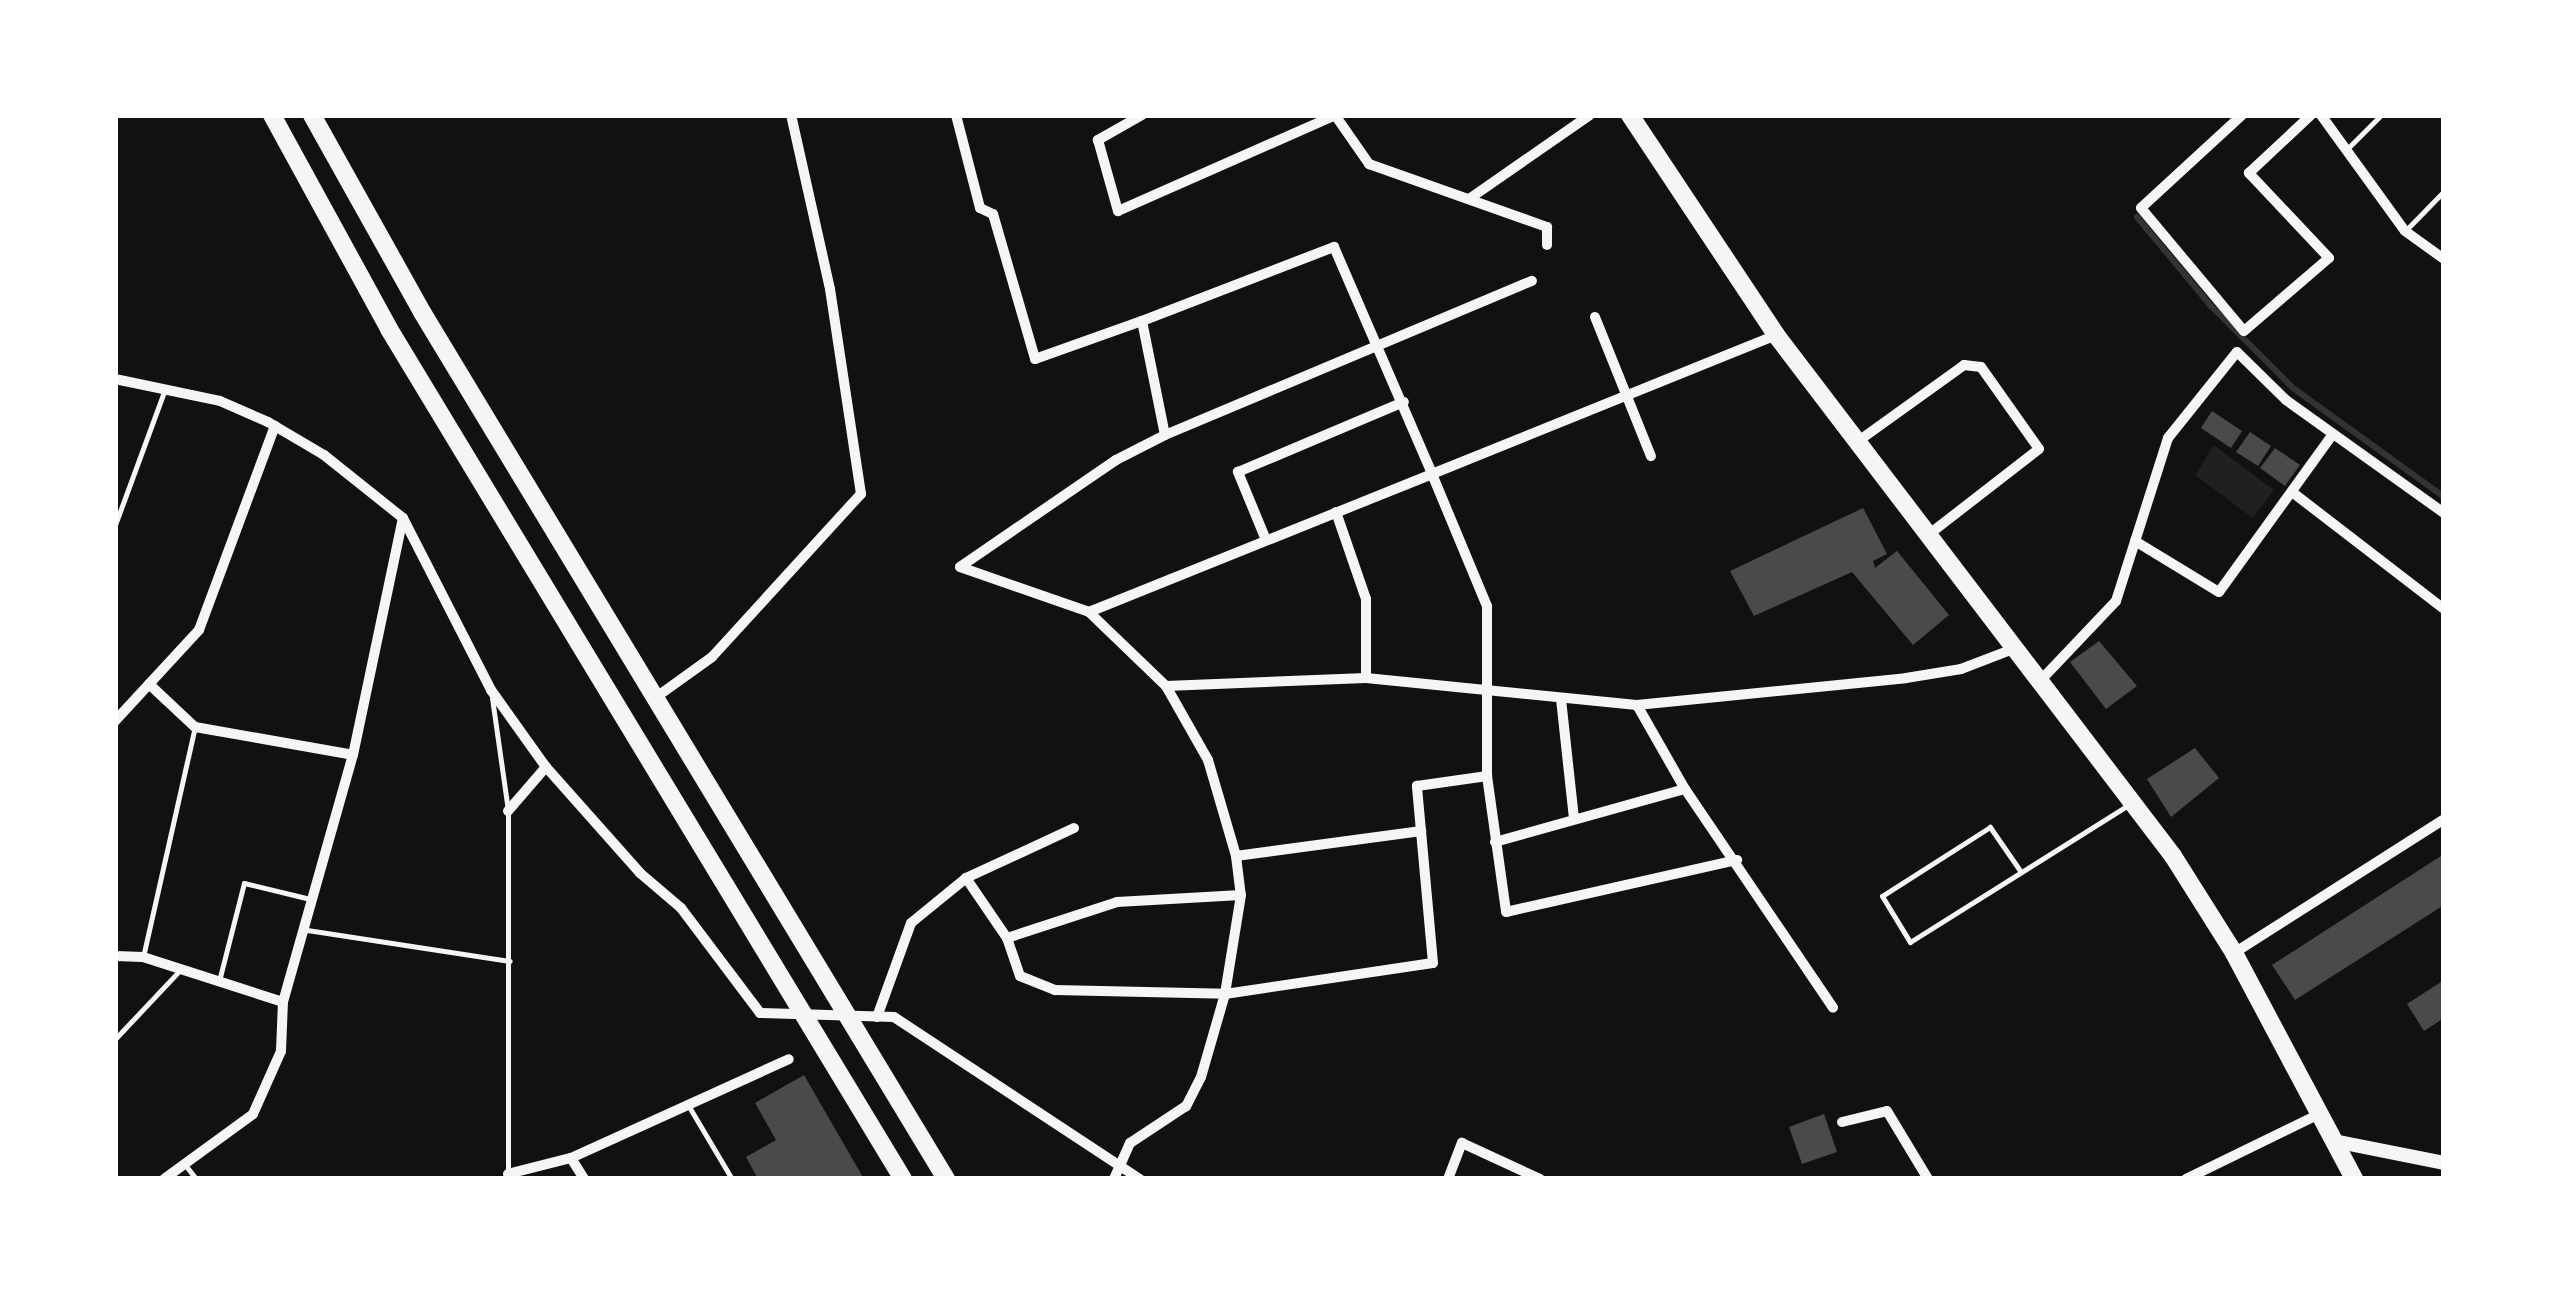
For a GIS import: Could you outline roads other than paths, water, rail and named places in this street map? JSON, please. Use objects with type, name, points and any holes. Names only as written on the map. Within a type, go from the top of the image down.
[{"type":"main road","points":[[272,115],[389,329],[903,1179]]},
{"type":"main road","points":[[312,115],[385,250],[946,1179]]},
{"type":"main road","points":[[1630,115],[1776,335],[2134,801],[2234,953],[2354,1179]]},
{"type":"street","points":[[655,698],[712,657],[861,494],[830,289],[791,115]]},
{"type":"street","points":[[956,115],[980,208],[993,214],[1035,359],[1334,247],[1404,402],[1486,606],[1488,776],[1506,912],[1737,860]]},
{"type":"street","points":[[1142,115],[1098,140],[1118,212],[1336,115],[1370,164],[1547,227],[1547,245]]},
{"type":"street","points":[[1468,199],[1590,115]]},
{"type":"street","points":[[2242,115],[2141,208],[2244,332],[2328,258],[2250,172],[2311,115]]},
{"type":"street","points":[[2321,115],[2405,230],[2444,260]]},
{"type":"street","points":[[1114,1179],[1116,1164],[1130,1144],[1186,1106],[1225,994],[1241,895],[1236,856],[1208,760],[1166,686],[1089,612],[960,567],[1116,460],[1165,435],[1532,281]]},
{"type":"street","points":[[1594,317],[1650,456]]},
{"type":"street","points":[[1142,321],[1165,435]]},
{"type":"street","points":[[1089,612],[1776,335]]},
{"type":"street","points":[[2041,680],[2116,601],[2168,438],[2237,352],[2333,434],[2444,513]]},
{"type":"street","points":[[1856,442],[1964,366],[1981,367],[2039,449],[1928,535]]},
{"type":"street","points":[[115,378],[166,387],[275,426],[324,455],[403,518],[491,690],[546,766],[640,873],[681,908],[760,1013],[894,1018],[1140,1179]]},
{"type":"street","points":[[1266,540],[1238,472],[1404,402]]},
{"type":"street","points":[[115,722],[199,630],[275,426]]},
{"type":"street","points":[[2135,541],[2219,592],[2333,434]]},
{"type":"street","points":[[2292,492],[2444,609]]},
{"type":"street","points":[[1336,512],[1366,599],[1366,678]]},
{"type":"street","points":[[164,1179],[182,1160],[253,1114],[281,1051],[284,1002],[308,930],[387,618],[403,518]]},
{"type":"street","points":[[1166,686],[1366,678],[1637,704],[1961,670],[2016,648]]},
{"type":"street","points":[[149,684],[194,726],[353,755]]},
{"type":"street","points":[[1560,698],[1574,818]]},
{"type":"street","points":[[1637,704],[1685,790],[1737,860],[1833,1008]]},
{"type":"street","points":[[508,811],[546,766]]},
{"type":"street","points":[[966,878],[1007,938],[1020,976],[1055,990],[1225,994],[1433,963],[1416,786],[1488,776]]},
{"type":"street","points":[[1496,842],[1685,790]]},
{"type":"street","points":[[2234,953],[2444,819]]},
{"type":"street","points":[[878,1017],[911,923],[966,878],[1074,828]]},
{"type":"street","points":[[1236,856],[1421,830]]},
{"type":"street","points":[[1007,938],[1117,902],[1241,895]]},
{"type":"street","points":[[115,956],[144,957],[218,984],[284,1002]]},
{"type":"street","points":[[508,1176],[571,1158],[788,1059]]},
{"type":"street","points":[[1842,1122],[1887,1111],[1928,1179]]},
{"type":"street","points":[[2186,1179],[2320,1114]]},
{"type":"street","points":[[2334,1141],[2444,1163]]},
{"type":"street","points":[[1448,1179],[1462,1143],[1540,1179]]},
{"type":"street","points":[[571,1158],[584,1179]]},
{"type":"lane","points":[[2346,150],[2382,115]]},
{"type":"lane","points":[[2405,230],[2444,190]]},
{"type":"lane","points":[[115,525],[166,387]]},
{"type":"lane","points":[[491,690],[508,811],[508,1176]]},
{"type":"lane","points":[[144,957],[194,726]]},
{"type":"lane","points":[[2020,872],[1990,827],[1882,896],[1910,942],[2134,801]]},
{"type":"lane","points":[[218,984],[244,883],[316,900]]},
{"type":"lane","points":[[308,930],[510,961]]},
{"type":"lane","points":[[115,1039],[180,970]]},
{"type":"lane","points":[[688,1105],[732,1179]]},
{"type":"lane","points":[[182,1160],[196,1179]]},
{"type":"waterway","points":[[2137,217],[2211,306],[2293,388],[2444,497]]}]
